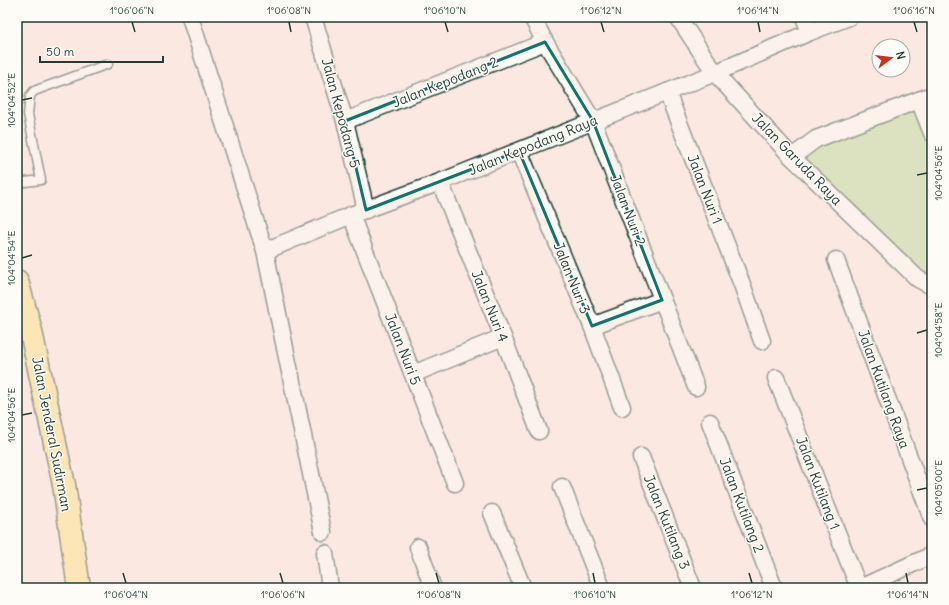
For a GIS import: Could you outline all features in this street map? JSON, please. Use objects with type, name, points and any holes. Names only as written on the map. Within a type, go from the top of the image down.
[{"type":"highway","name":"Jalan Jenderal Sudirman","points":[[17,281],[30,327],[64,485],[79,588]]},
{"type":"street","points":[[190,17],[265,251],[323,532]]},
{"type":"street","name":"Jalan Nuri 2","points":[[532,17],[545,42],[593,121],[662,300]]},
{"type":"street","name":"Jalan Garuda Raya","points":[[678,17],[715,73],[792,157],[918,279],[932,286]]},
{"type":"street","points":[[804,17],[810,32]]},
{"type":"street","name":"Jalan Kepodang Raya","points":[[265,251],[715,73],[849,17]]},
{"type":"street","name":"Jalan Kepodang 5","points":[[317,18],[345,121],[366,210]]},
{"type":"street","name":"Jalan Kepodang 2","points":[[345,121],[545,42]]},
{"type":"street","name":"Jalan Nuri 1","points":[[667,92],[743,287],[762,341]]},
{"type":"street","points":[[792,157],[816,139],[925,97],[932,133]]},
{"type":"street","name":"Jalan Nuri 3","points":[[519,151],[592,326],[622,407]]},
{"type":"street","name":"Jalan Nuri 4","points":[[440,182],[503,337],[538,430]]},
{"type":"street","name":"Jalan Nuri 5","points":[[351,216],[455,483]]},
{"type":"street","name":"Jalan Kutilang Raya","points":[[836,260],[932,519]]},
{"type":"street","points":[[918,279],[932,297]]},
{"type":"street","points":[[592,326],[662,300],[696,387]]},
{"type":"street","points":[[413,374],[503,337]]},
{"type":"street","name":"Jalan Kutilang 1","points":[[776,378],[860,588]]},
{"type":"street","name":"Jalan Kutilang 2","points":[[710,422],[774,588]]},
{"type":"street","name":"Jalan Kutilang 3","points":[[641,457],[693,588]]},
{"type":"street","points":[[562,488],[602,588]]},
{"type":"street","points":[[492,513],[523,588]]},
{"type":"street","points":[[418,547],[433,588]]},
{"type":"street","points":[[325,553],[330,588]]},
{"type":"street","points":[[860,588],[932,555]]},
{"type":"lane","points":[[17,183],[41,180],[28,114],[30,96],[34,91],[108,64]]},
{"type":"highlighted area","points":[[545,42],[593,121],[662,300],[592,326],[519,151],[366,210],[345,121]]},
{"type":"green space","points":[[920,104],[932,137],[932,286],[797,158],[813,147]]}]
